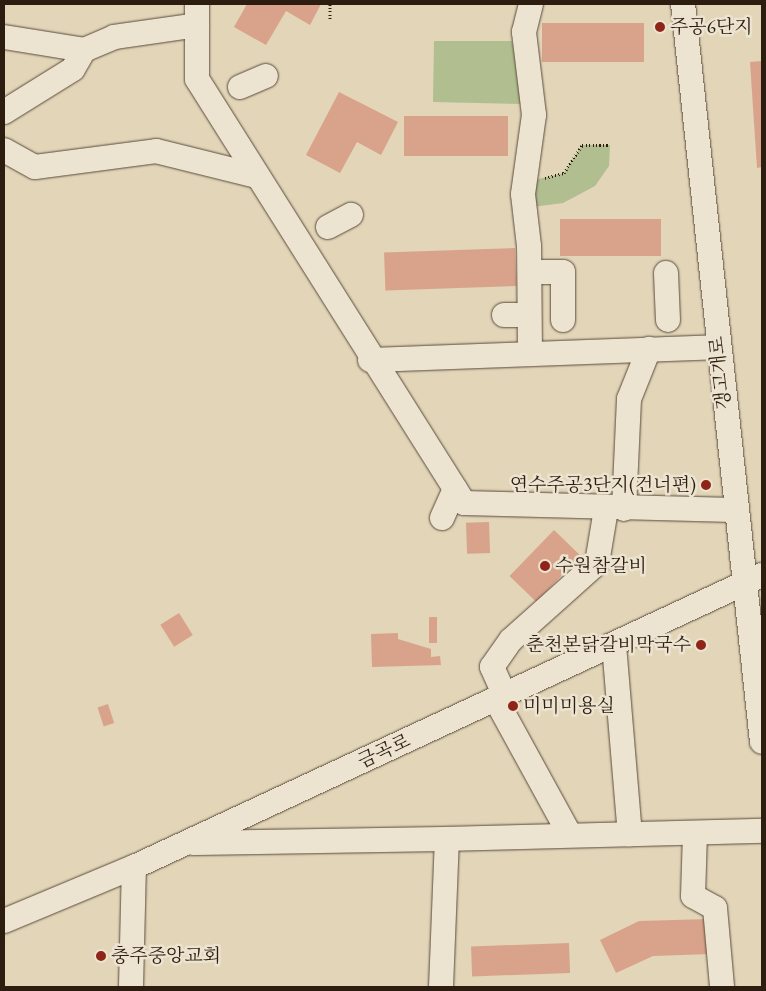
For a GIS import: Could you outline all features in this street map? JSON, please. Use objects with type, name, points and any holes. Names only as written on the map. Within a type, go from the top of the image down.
[{"type":"street","points":[[530,354],[530,272],[523,194],[534,115],[524,32],[531,4]]},
{"type":"street","name":"갱고개로","points":[[683,4],[734,510],[754,580],[762,742]]},
{"type":"street","points":[[4,37],[84,50],[114,37],[197,15],[197,79],[370,360],[464,503],[615,509],[734,510]]},
{"type":"street","points":[[4,112],[73,69],[84,50]]},
{"type":"street","points":[[240,87],[266,76]]},
{"type":"street","points":[[4,150],[35,167],[156,151],[257,176]]},
{"type":"street","points":[[328,227],[352,215]]},
{"type":"street","points":[[530,272],[563,272],[563,320]]},
{"type":"street","points":[[666,273],[668,320]]},
{"type":"street","points":[[504,315],[529,315]]},
{"type":"street","points":[[370,360],[717,347]]},
{"type":"street","points":[[570,835],[500,698],[492,667],[511,640],[597,563],[615,509],[628,399],[649,350]]},
{"type":"street","points":[[442,518],[455,489]]},
{"type":"street","name":"금곡로","points":[[4,921],[134,867],[754,580]]},
{"type":"street","points":[[614,645],[630,834]]},
{"type":"street","points":[[185,843],[762,831]]},
{"type":"street","points":[[695,833],[693,896],[715,908],[722,987]]},
{"type":"street","points":[[441,987],[447,839]]},
{"type":"street","points":[[131,987],[134,867]]},
{"type":"path","points":[[330,4],[330,19]]},
{"type":"path","points":[[540,179],[564,173],[582,145],[610,146]]},
{"type":"green space","points":[[434,41],[512,41],[524,104],[433,102]]},
{"type":"green space","points":[[582,145],[610,145],[609,166],[595,186],[563,203],[532,207],[530,181],[564,173]]},
{"type":"building","points":[[247,4],[321,4],[310,25],[286,11],[266,45],[234,27]]},
{"type":"building","points":[[542,23],[644,23],[644,62],[542,62]]},
{"type":"building","points":[[762,61],[762,167],[757,168],[750,62]]},
{"type":"building","points":[[339,92],[398,122],[381,155],[357,142],[340,173],[306,155]]},
{"type":"building","points":[[404,116],[508,116],[508,156],[404,156]]},
{"type":"building","points":[[560,219],[661,219],[661,256],[560,256]]},
{"type":"building","points":[[515,248],[516,286],[385,291],[384,253]]},
{"type":"building","points":[[489,522],[490,553],[467,554],[466,523]]},
{"type":"building","name":"수원참갈비","points":[[554,530],[581,556],[536,602],[510,576]]},
{"type":"building","points":[[179,613],[193,635],[174,647],[160,625]]},
{"type":"building","points":[[429,617],[437,617],[437,643],[429,643]]},
{"type":"building","points":[[398,633],[398,639],[431,649],[431,657],[440,656],[441,665],[372,667],[371,634]]},
{"type":"building","points":[[108,704],[114,723],[104,726],[98,707]]},
{"type":"building","points":[[710,919],[711,954],[653,956],[616,973],[600,940],[639,921]]},
{"type":"building","points":[[569,943],[570,973],[472,976],[471,946]]},
{"type":"place","name":"주공6단지","points":[[660,27]]},
{"type":"place","name":"연수주공3단지(건너편)","points":[[706,485]]},
{"type":"place","name":"수원참갈비","points":[[545,566]]},
{"type":"place","name":"춘천본닭갈비막국수","points":[[701,645]]},
{"type":"place","name":"미미미용실","points":[[513,706]]},
{"type":"place","name":"충주중앙교회","points":[[101,956]]}]
